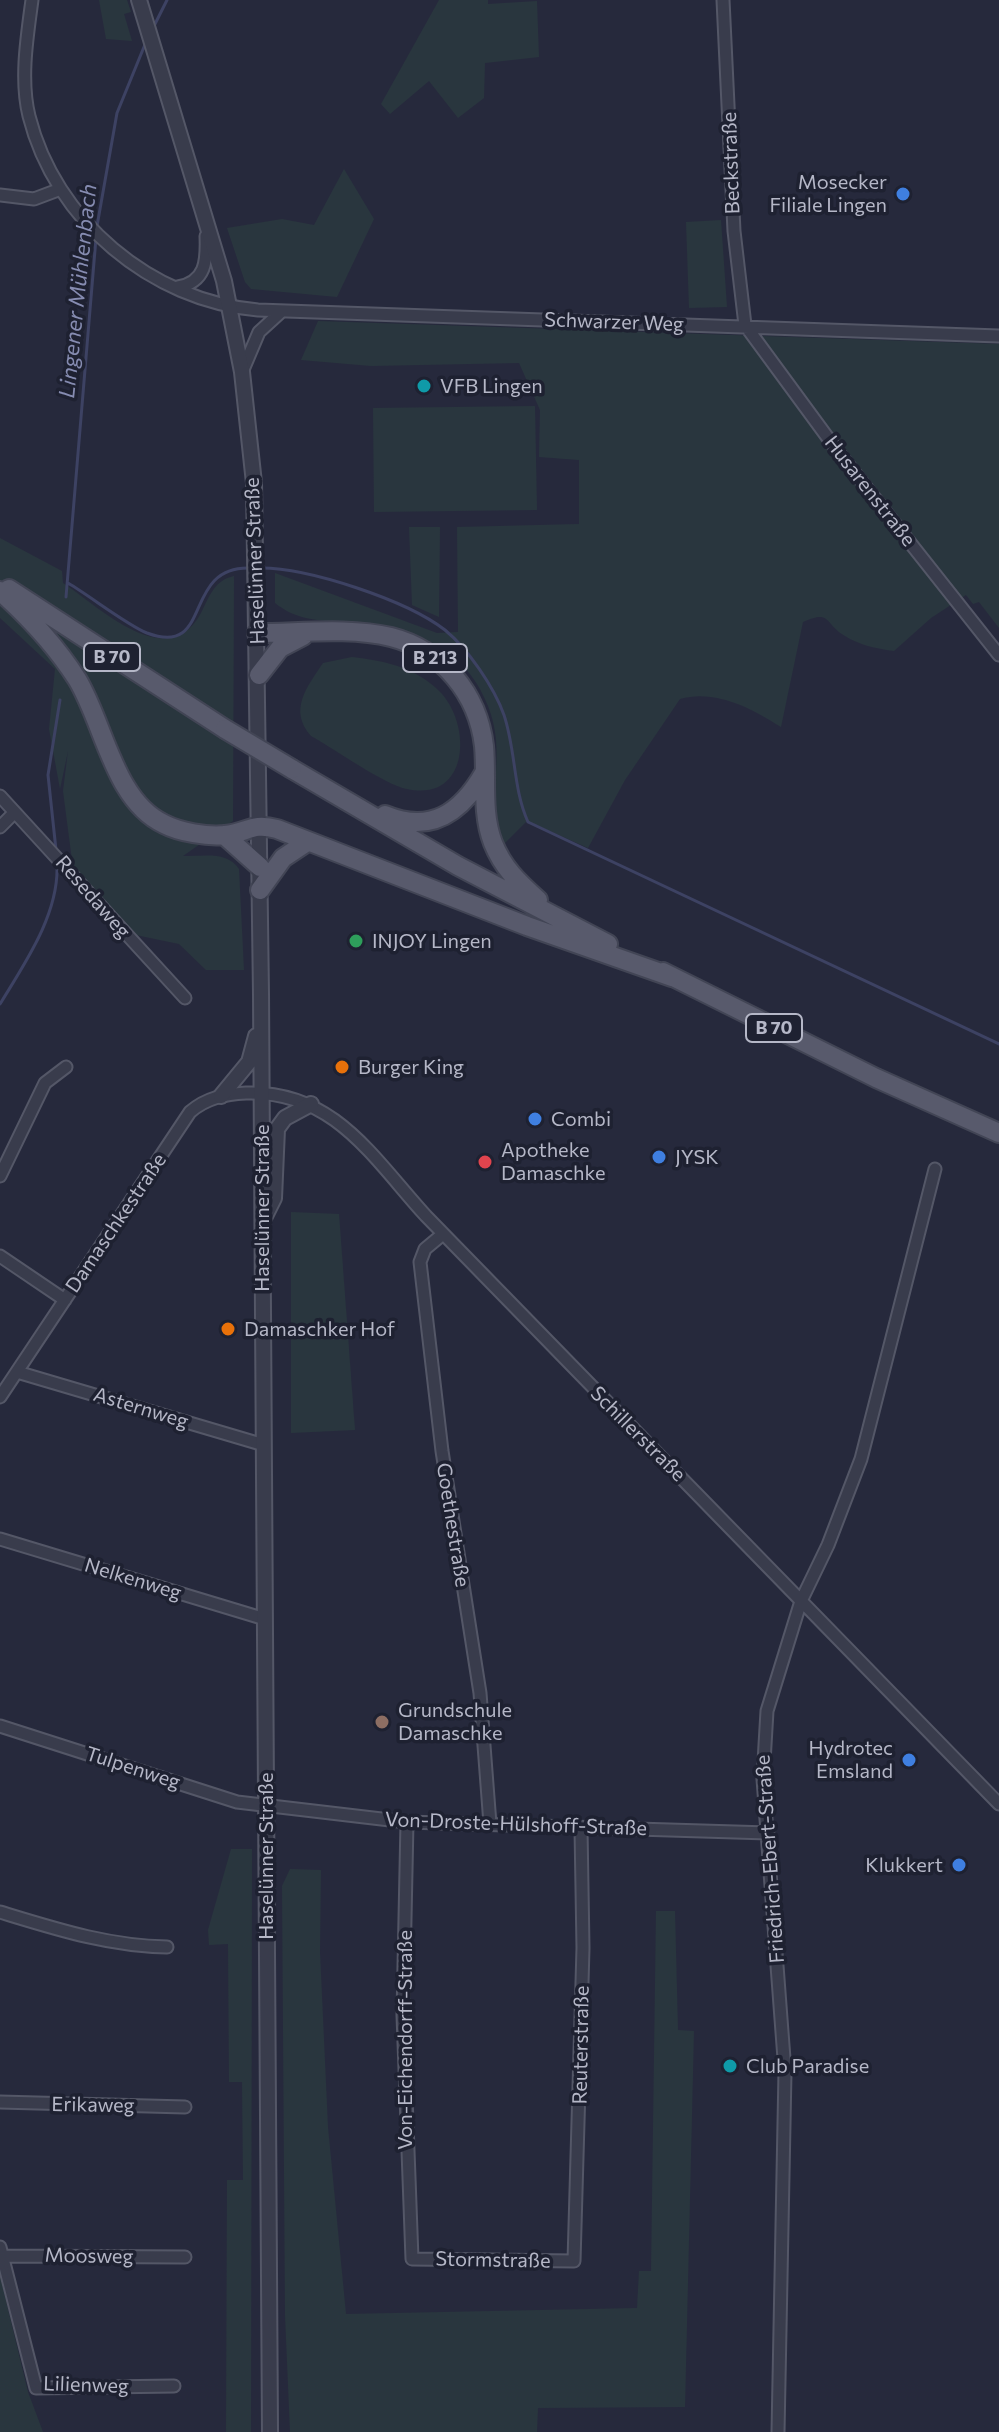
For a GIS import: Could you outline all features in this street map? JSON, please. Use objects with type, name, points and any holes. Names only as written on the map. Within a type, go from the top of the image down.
[{"type":"main road","name":"B 70","points":[[0,584],[225,729],[334,794],[560,920],[920,1098],[999,1133]]},
{"type":"main road","points":[[0,591],[45,636],[77,681],[124,782],[148,816],[167,826],[224,835],[259,824]]},
{"type":"main road","name":"B 213","points":[[257,633],[369,634],[418,647],[442,663],[471,700],[480,721],[484,772]]},
{"type":"main road","points":[[259,675],[280,648],[309,633]]},
{"type":"main road","points":[[334,794],[400,821],[432,822],[461,807],[484,772]]},
{"type":"main road","points":[[484,772],[487,817],[500,858],[521,886],[560,920]]},
{"type":"main road","name":"B 70","points":[[259,824],[672,977]]},
{"type":"main road","points":[[224,835],[260,867]]},
{"type":"main road","points":[[260,890],[283,858],[307,842]]},
{"type":"street","name":"Schwarzer Weg","points":[[32,0],[26,49],[28,108],[45,165],[58,190],[96,234],[130,261],[177,287],[230,307],[999,336]]},
{"type":"street","name":"Haselünner Straße","points":[[139,0],[230,307],[242,372],[254,483],[259,675],[270,2432]]},
{"type":"street","name":"Beckstraße","points":[[723,0],[734,231],[745,325]]},
{"type":"street","points":[[0,195],[34,199],[58,190]]},
{"type":"street","points":[[177,287],[188,285],[202,274],[207,261],[206,224]]},
{"type":"street","points":[[242,372],[259,332],[283,311]]},
{"type":"street","name":"Husarenstraße","points":[[745,325],[839,453],[999,655]]},
{"type":"street","name":"Resedaweg","points":[[0,796],[185,998]]},
{"type":"street","points":[[0,827],[14,813]]},
{"type":"street","points":[[221,1096],[249,1062],[260,1020]]},
{"type":"street","points":[[0,1176],[45,1083],[66,1067]]},
{"type":"street","name":"Damaschkestraße","points":[[0,1397],[190,1112],[201,1103],[221,1096],[261,1093]]},
{"type":"street","name":"Schillerstraße","points":[[261,1093],[284,1095],[324,1110],[355,1137],[443,1234],[999,1804]]},
{"type":"street","points":[[262,1224],[274,1198],[277,1129],[285,1118],[311,1104]]},
{"type":"street","name":"Friedrich-Ebert-Straße","points":[[778,2432],[785,2072],[762,1751],[767,1711],[801,1601],[828,1545],[861,1459],[935,1169]]},
{"type":"street","name":"Goethestraße","points":[[443,1234],[425,1249],[420,1262],[442,1451],[480,1693],[490,1824]]},
{"type":"street","points":[[0,1256],[65,1300]]},
{"type":"street","name":"Asternweg","points":[[17,1372],[264,1445]]},
{"type":"street","name":"Nelkenweg","points":[[0,1539],[265,1619]]},
{"type":"street","name":"Tulpenweg","points":[[0,1726],[237,1802],[266,1807]]},
{"type":"street","name":"Von-Droste-Hülshoff-Straße","points":[[266,1807],[407,1822],[768,1833]]},
{"type":"street","name":"Von-Eichendorff-Straße","points":[[407,1822],[403,2031],[412,2259]]},
{"type":"street","name":"Reuterstraße","points":[[574,2261],[583,1948],[581,1828]]},
{"type":"street","points":[[0,1912],[91,1939],[126,1946],[167,1947]]},
{"type":"street","name":"Erikaweg","points":[[0,2102],[185,2107]]},
{"type":"street","name":"Moosweg","points":[[1,2251],[185,2257]]},
{"type":"street","name":"Lilienweg","points":[[1,2251],[36,2388],[174,2386]]},
{"type":"street","name":"Stormstraße","points":[[412,2259],[574,2261]]},
{"type":"shaded area","points":[[99,0],[127,0],[131,12],[124,14],[132,41],[106,39]]},
{"type":"shaded area","points":[[439,0],[488,0],[488,4],[537,1],[539,57],[485,63],[484,98],[458,118],[429,81],[390,114],[381,104]]},
{"type":"shaded area","points":[[344,169],[374,219],[337,297],[251,289],[245,282],[227,228],[282,219],[314,225]]},
{"type":"shaded area","points":[[721,220],[727,307],[689,308],[686,222]]},
{"type":"shaded area","points":[[318,321],[999,344],[999,628],[979,602],[973,604],[966,595],[931,618],[894,651],[850,639],[827,620],[812,618],[803,622],[781,727],[745,707],[719,698],[680,699],[625,780],[588,848],[527,821],[504,844],[496,815],[497,748],[493,721],[477,684],[464,666],[447,652],[410,634],[366,625],[316,620],[291,613],[275,603],[275,573],[437,633],[458,632],[457,527],[579,524],[579,460],[539,457],[540,410],[519,363],[371,366],[301,360]]},
{"type":"shaded area","points":[[535,406],[537,510],[374,512],[373,408]]},
{"type":"shaded area","points":[[409,527],[440,527],[439,617],[412,605]]},
{"type":"shaded area","points":[[0,538],[62,571],[63,583],[115,620],[134,631],[154,637],[172,638],[188,629],[218,585],[234,576],[233,821],[183,856],[221,857],[239,869],[244,970],[206,970],[179,944],[131,934],[73,868],[63,791],[68,751],[60,789],[49,729],[55,669],[0,618]]},
{"type":"shaded area","points":[[352,657],[407,670],[436,688],[448,702],[460,738],[454,772],[444,784],[428,790],[397,786],[311,736],[304,726],[300,708],[306,690],[323,663]]},
{"type":"shaded area","points":[[291,1212],[339,1214],[355,1430],[291,1433]]},
{"type":"shaded area","points":[[231,1849],[252,1849],[251,2432],[226,2432],[227,2180],[243,2180],[242,2082],[229,2082],[228,1944],[209,1945],[208,1930]]},
{"type":"shaded area","points":[[290,1869],[321,1870],[320,1952],[328,2127],[346,2314],[637,2308],[639,2271],[651,2271],[656,1911],[675,1911],[678,2030],[694,2031],[685,2407],[538,2408],[537,2432],[290,2432],[285,2315],[282,1886]]},
{"type":"shaded area","points":[[0,2276],[28,2392],[43,2432],[0,2432]]},
{"type":"waterway","name":"Lingener Mühlenbach","points":[[153,28],[167,0]]},
{"type":"waterway","name":"Lingener Mühlenbach","points":[[97,226],[117,113],[146,42]]},
{"type":"waterway","name":"Lingener Mühlenbach","points":[[66,597],[96,238]]},
{"type":"waterway","points":[[68,583],[139,629],[168,637],[182,633],[191,623],[214,581],[228,572],[249,568]]},
{"type":"waterway","points":[[261,568],[305,573],[382,597],[428,619],[454,638],[471,658],[500,704],[528,822],[999,1044]]},
{"type":"waterway","name":"Lingener Mühlenbach","points":[[56,850],[48,775],[60,700]]},
{"type":"waterway","name":"Lingener Mühlenbach","points":[[0,1004],[39,938],[52,902],[57,865]]},
{"type":"place","name":"Mosecker Filiale Lingen","points":[[903,194]]},
{"type":"place","name":"VFB Lingen","points":[[424,386]]},
{"type":"place","name":"INJOY Lingen","points":[[356,941]]},
{"type":"place","name":"Burger King","points":[[342,1067]]},
{"type":"place","name":"Combi","points":[[535,1119]]},
{"type":"place","name":"JYSK","points":[[659,1157]]},
{"type":"place","name":"Apotheke Damaschke","points":[[485,1162]]},
{"type":"place","name":"Damaschker Hof","points":[[228,1329]]},
{"type":"place","name":"Grundschule Damaschke","points":[[382,1722]]},
{"type":"place","name":"Hydrotec Emsland","points":[[909,1760]]},
{"type":"place","name":"Klukkert","points":[[959,1865]]},
{"type":"place","name":"Club Paradise","points":[[730,2066]]}]
